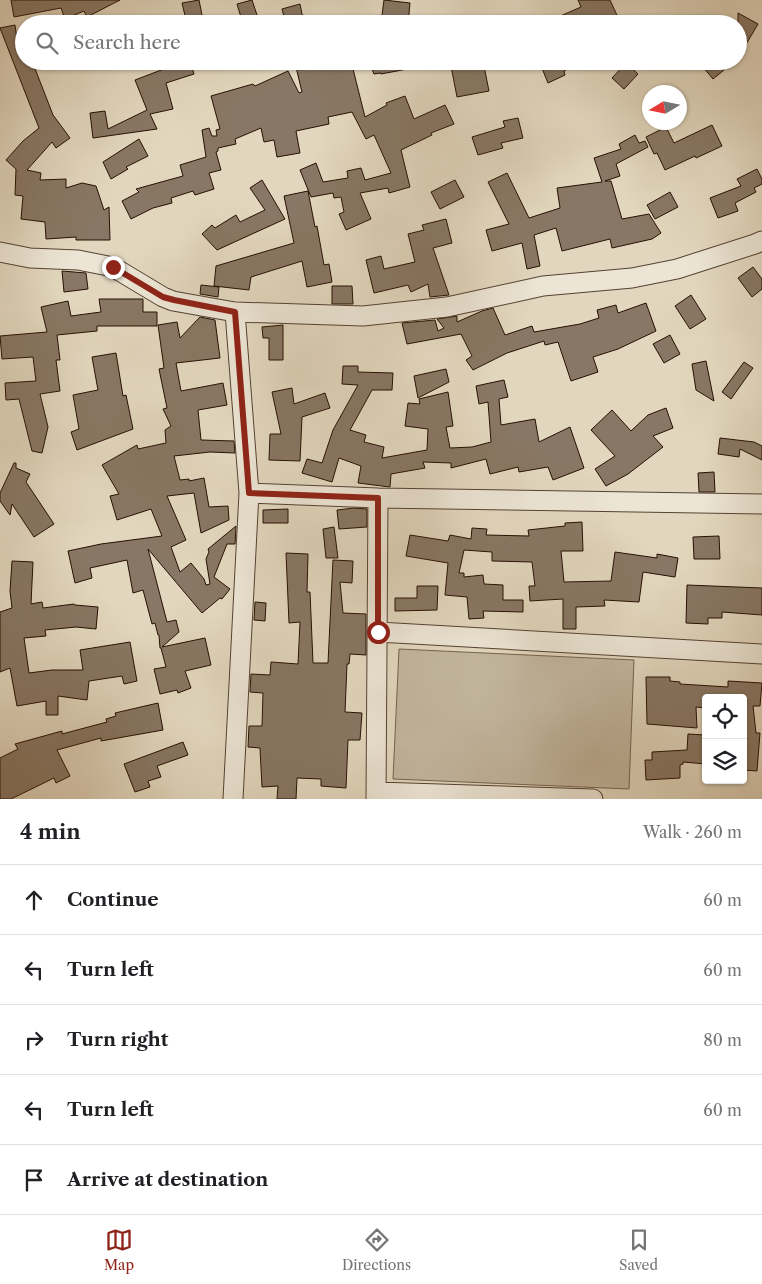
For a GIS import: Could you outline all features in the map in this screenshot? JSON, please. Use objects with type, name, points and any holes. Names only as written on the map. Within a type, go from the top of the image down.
[{"type":"street","points":[[0,252],[30,258],[78,260],[113,267],[163,297],[235,312],[364,316],[447,307],[543,286],[632,278],[677,269],[762,241]]},
{"type":"street","points":[[229,797],[249,493],[235,312]]},
{"type":"street","points":[[249,493],[378,498],[762,504]]},
{"type":"street","points":[[378,498],[377,796],[593,799]]},
{"type":"street","points":[[378,632],[762,654]]},
{"type":"shaded area","points":[[399,649],[634,660],[629,789],[393,779]]},
{"type":"building","points":[[11,0],[120,0],[91,15],[86,15],[84,11],[74,15],[64,15],[61,8],[15,15],[14,17]]},
{"type":"building","points":[[199,0],[202,15],[185,15],[182,3]]},
{"type":"building","points":[[252,0],[257,15],[240,15],[237,4]]},
{"type":"building","points":[[384,0],[410,3],[409,15],[382,15]]},
{"type":"building","points":[[578,0],[610,0],[617,15],[563,15],[581,7]]},
{"type":"building","points":[[300,4],[302,15],[284,15],[282,9]]},
{"type":"building","points":[[747,18],[758,24],[747,43]]},
{"type":"building","points":[[15,25],[15,66],[0,28]]},
{"type":"building","points":[[16,70],[36,70],[53,115],[70,138],[56,148],[52,142],[27,170],[41,173],[40,180],[66,179],[66,188],[82,183],[96,186],[104,210],[109,207],[110,240],[76,240],[76,237],[46,239],[45,222],[21,219],[23,196],[15,195],[16,169],[6,160],[23,141],[39,128]]},
{"type":"building","points":[[161,70],[193,70],[194,74],[166,83],[173,109],[150,114],[157,129],[93,138],[90,113],[105,111],[108,129],[147,110],[135,80]]},
{"type":"building","points":[[297,70],[353,70],[365,117],[387,105],[386,103],[405,96],[414,119],[445,105],[454,124],[431,133],[432,135],[401,150],[410,187],[389,193],[388,188],[360,193],[371,219],[346,230],[339,214],[344,212],[341,197],[334,198],[333,193],[311,197],[300,170],[316,163],[323,182],[348,178],[347,171],[361,168],[365,180],[391,173],[374,135],[366,139],[352,112],[328,117],[329,124],[296,131],[300,153],[277,157],[274,140],[264,142],[261,128],[235,139],[236,144],[218,148],[216,152],[221,170],[209,173],[214,189],[195,195],[193,191],[171,198],[172,203],[153,208],[131,219],[122,201],[139,192],[136,189],[183,176],[180,165],[206,157],[202,130],[209,128],[212,136],[217,136],[216,130],[220,129],[211,96],[253,84],[255,86],[288,71],[299,93],[302,92]]},
{"type":"building","points":[[372,70],[402,70],[381,74],[374,74]]},
{"type":"building","points":[[452,70],[485,70],[489,91],[457,97]]},
{"type":"building","points":[[543,70],[566,70],[564,71],[565,75],[548,83]]},
{"type":"building","points":[[619,70],[634,70],[638,74],[624,89],[612,78]]},
{"type":"building","points":[[706,70],[724,70],[713,79]]},
{"type":"building","points":[[518,118],[523,138],[501,143],[503,148],[478,155],[472,137],[505,127],[503,121]]},
{"type":"building","points":[[712,125],[722,146],[665,170],[657,153],[654,154],[646,137],[660,130],[668,130],[674,143]]},
{"type":"building","points":[[635,135],[639,143],[645,141],[648,147],[616,164],[620,176],[605,181],[611,181],[622,219],[649,214],[661,233],[652,239],[612,248],[610,239],[562,251],[556,228],[534,235],[540,266],[527,269],[522,243],[492,251],[486,230],[509,224],[488,182],[507,173],[529,218],[560,208],[557,188],[602,182],[594,158],[621,149],[619,144]]},
{"type":"building","points":[[139,139],[148,156],[126,167],[128,169],[111,179],[103,162]]},
{"type":"building","points":[[757,169],[762,179],[762,184],[754,188],[756,192],[735,203],[738,211],[718,218],[710,198],[741,186],[737,179]]},
{"type":"building","points":[[262,180],[285,219],[217,250],[202,234],[212,225],[215,228],[236,215],[240,222],[265,210],[250,188]]},
{"type":"building","points":[[455,180],[464,197],[440,209],[431,192]]},
{"type":"building","points":[[308,191],[324,265],[329,264],[332,282],[307,287],[302,261],[251,277],[249,290],[214,286],[216,266],[294,243],[284,196]]},
{"type":"building","points":[[670,192],[678,207],[655,219],[647,205]]},
{"type":"building","points":[[446,219],[452,243],[433,248],[449,295],[430,297],[428,284],[411,292],[408,285],[374,293],[366,260],[381,256],[384,269],[415,262],[408,234],[424,230],[422,225]]},
{"type":"building","points":[[753,267],[762,279],[762,289],[752,297],[738,278]]},
{"type":"building","points":[[62,271],[86,273],[88,289],[64,292]]},
{"type":"building","points":[[201,285],[219,287],[218,297],[200,294]]},
{"type":"building","points":[[332,286],[352,286],[353,304],[332,304]]},
{"type":"building","points":[[691,295],[706,319],[690,329],[675,306]]},
{"type":"building","points":[[99,299],[143,299],[143,312],[157,312],[157,326],[97,326],[97,331],[57,335],[60,360],[56,360],[60,391],[40,394],[48,427],[42,453],[32,451],[19,399],[6,400],[5,383],[36,381],[33,357],[2,359],[0,336],[47,332],[41,307],[68,301],[71,316],[101,312]]},
{"type":"building","points":[[646,303],[656,331],[618,349],[593,357],[598,372],[571,381],[558,342],[545,345],[544,341],[507,353],[473,370],[466,360],[472,356],[461,334],[407,344],[402,323],[435,320],[438,331],[444,328],[437,319],[457,316],[457,322],[493,308],[505,335],[532,326],[534,332],[580,324],[599,318],[597,310],[616,305],[618,313]]},
{"type":"building","points":[[200,317],[215,320],[220,358],[176,363],[181,391],[223,383],[227,405],[198,410],[201,440],[234,441],[235,453],[210,452],[174,456],[180,480],[189,479],[189,481],[204,478],[209,507],[228,506],[229,520],[201,533],[194,493],[167,496],[186,540],[171,547],[180,572],[191,563],[204,579],[206,585],[210,584],[206,559],[209,552],[208,549],[236,526],[235,544],[227,544],[214,577],[230,589],[222,599],[220,598],[202,613],[148,549],[167,622],[176,620],[179,632],[162,647],[205,638],[211,665],[185,671],[191,688],[178,693],[177,690],[160,694],[154,669],[166,667],[160,648],[159,635],[155,623],[152,624],[143,590],[133,593],[127,560],[90,568],[92,578],[75,583],[68,551],[101,544],[162,536],[151,509],[117,520],[110,496],[119,494],[102,465],[137,445],[138,449],[166,443],[165,430],[171,426],[163,409],[167,408],[159,369],[164,368],[158,325],[177,322],[180,338]]},
{"type":"building","points":[[283,325],[283,360],[269,360],[269,338],[263,338],[262,327]]},
{"type":"building","points":[[670,335],[680,354],[664,363],[653,344]]},
{"type":"building","points":[[116,353],[123,396],[126,395],[133,429],[77,450],[71,432],[79,429],[73,395],[98,390],[92,357]]},
{"type":"building","points":[[706,361],[714,401],[696,390],[692,364]]},
{"type":"building","points":[[744,362],[753,368],[731,399],[722,392]]},
{"type":"building","points":[[343,366],[358,366],[358,372],[393,373],[392,390],[372,390],[350,430],[366,435],[364,442],[384,447],[382,458],[427,450],[428,429],[405,426],[408,403],[420,404],[419,399],[448,392],[453,426],[446,427],[450,448],[472,447],[491,442],[488,402],[479,404],[476,386],[504,380],[508,397],[499,399],[501,425],[535,419],[539,442],[570,427],[584,468],[553,480],[548,467],[519,472],[518,467],[490,474],[486,459],[451,468],[451,463],[423,462],[425,468],[391,474],[390,487],[358,483],[361,466],[339,458],[332,482],[302,473],[307,459],[322,463],[333,430],[358,385],[342,384]]},
{"type":"building","points":[[446,369],[449,382],[418,398],[414,376]]},
{"type":"building","points":[[292,388],[294,404],[325,393],[330,408],[302,417],[300,461],[269,460],[270,434],[281,434],[272,392]]},
{"type":"building","points":[[666,408],[673,428],[653,436],[663,447],[628,474],[606,486],[595,469],[615,456],[591,430],[612,410],[631,431],[648,415]]},
{"type":"building","points":[[720,438],[754,442],[762,446],[762,460],[740,449],[739,457],[718,454]]},
{"type":"building","points":[[14,463],[16,463],[16,468],[30,474],[26,482],[54,524],[34,537],[12,504],[10,515],[0,501],[0,493]]},
{"type":"building","points":[[714,472],[715,492],[699,492],[698,473]]},
{"type":"building","points":[[288,509],[288,523],[263,523],[263,510]]},
{"type":"building","points":[[367,509],[367,527],[339,529],[337,510]]},
{"type":"building","points":[[582,522],[583,551],[561,551],[564,582],[611,581],[615,552],[657,558],[657,554],[678,558],[675,577],[643,572],[639,602],[604,600],[605,606],[576,607],[576,629],[563,629],[563,599],[530,601],[529,586],[535,586],[532,562],[492,561],[492,552],[464,550],[459,573],[464,573],[464,577],[483,575],[484,584],[503,585],[503,600],[523,600],[523,612],[483,611],[484,618],[469,619],[467,597],[445,595],[448,563],[406,556],[410,535],[448,541],[450,535],[471,539],[472,528],[487,529],[486,535],[529,536],[528,530],[565,526],[565,523]]},
{"type":"building","points":[[334,527],[338,558],[326,558],[323,529]]},
{"type":"building","points":[[719,536],[720,559],[694,559],[693,537]]},
{"type":"building","points":[[286,553],[308,554],[307,592],[310,592],[313,663],[328,663],[333,560],[353,561],[352,583],[340,582],[343,613],[366,614],[366,655],[350,654],[349,664],[347,664],[345,712],[362,713],[360,740],[348,740],[346,788],[321,786],[321,779],[297,778],[296,799],[277,799],[278,786],[262,787],[260,748],[248,747],[249,726],[262,726],[263,693],[250,692],[251,674],[270,675],[271,662],[298,664],[300,622],[289,623]]},
{"type":"building","points":[[12,561],[33,562],[31,604],[42,602],[43,608],[74,604],[98,607],[96,629],[76,627],[45,630],[46,636],[24,638],[29,673],[52,670],[83,670],[80,650],[130,642],[137,681],[124,684],[122,676],[89,681],[87,700],[58,696],[58,715],[46,715],[46,701],[17,706],[10,668],[0,672],[0,612],[12,608],[10,591]]},
{"type":"building","points":[[687,585],[762,588],[762,615],[722,612],[722,618],[708,618],[708,624],[686,623]]},
{"type":"building","points":[[417,586],[438,586],[437,610],[395,611],[395,598],[417,598]]},
{"type":"building","points":[[255,602],[266,603],[265,621],[254,620]]},
{"type":"building","points":[[646,677],[670,677],[670,681],[680,682],[680,684],[728,687],[728,681],[762,683],[760,706],[753,706],[756,733],[760,733],[757,771],[747,770],[747,694],[702,694],[702,708],[696,707],[697,728],[647,724]]},
{"type":"building","points":[[158,703],[163,730],[101,741],[101,738],[57,750],[70,776],[56,783],[54,778],[11,799],[0,799],[0,758],[18,749],[15,744],[62,731],[62,734],[107,722],[106,719],[116,716],[115,713]]},
{"type":"building","points":[[688,734],[702,735],[702,764],[683,762],[680,765],[680,778],[646,780],[645,760],[652,760],[652,752],[687,750]]},
{"type":"building","points":[[183,742],[188,755],[157,766],[161,777],[148,781],[150,787],[135,792],[124,764]]},
{"type":"route","points":[[113,267],[163,297],[235,312],[249,493],[378,498],[378,632]]}]
